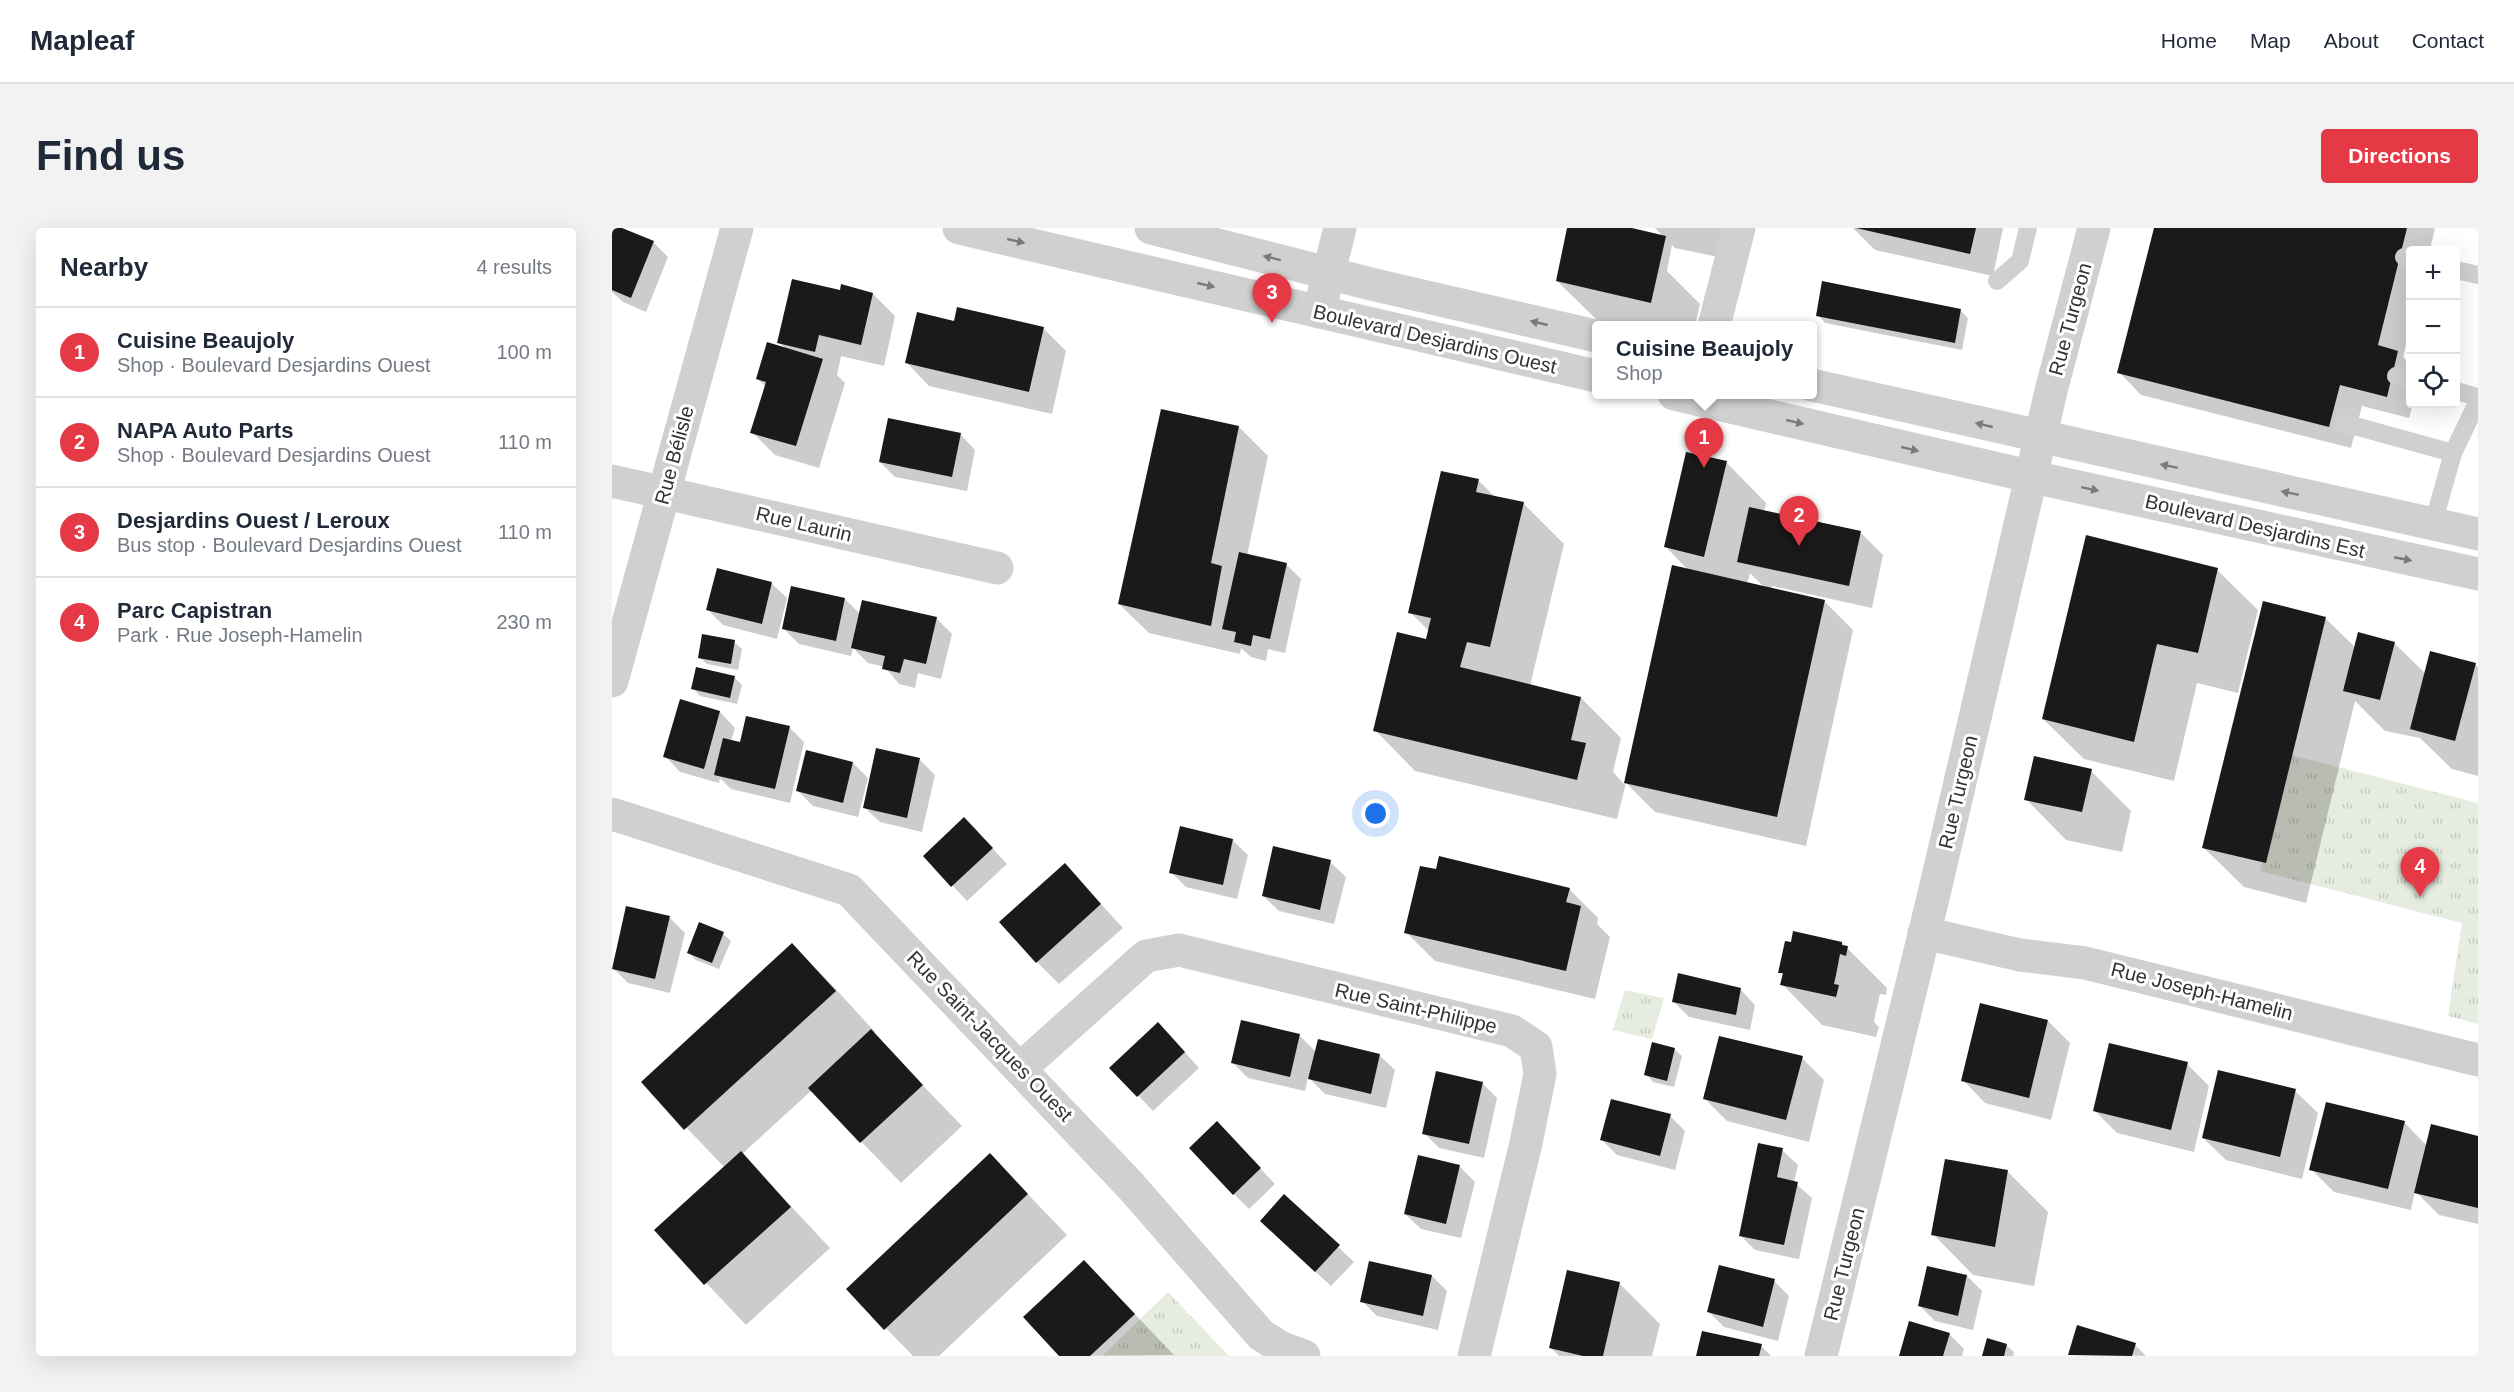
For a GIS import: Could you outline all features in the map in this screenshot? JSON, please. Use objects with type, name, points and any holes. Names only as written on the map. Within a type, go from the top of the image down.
[{"type":"street","name":"Rue Bélisle","points":[[612,681],[737,228]]},
{"type":"street","name":"Boulevard Desjardins Ouest","points":[[959,228],[1592,375]]},
{"type":"street","name":"Boulevard Desjardins Ouest","points":[[1151,228],[1592,335]]},
{"type":"street","points":[[1319,312],[1340,228]]},
{"type":"street","points":[[1715,321],[1739,228]]},
{"type":"street","name":"Rue Turgeon","points":[[1821,1356],[2069,320],[2094,228]]},
{"type":"street","points":[[1817,386],[2041,438]]},
{"type":"street","points":[[1703,399],[2033,477]]},
{"type":"street","name":"Boulevard Desjardins Est","points":[[2041,438],[2478,534]]},
{"type":"street","name":"Boulevard Desjardins Est","points":[[2033,477],[2478,574]]},
{"type":"street","name":"Rue Laurin","points":[[612,481],[997,568]]},
{"type":"street","name":"Rue Saint-Jacques Ouest","points":[[612,814],[849,890],[1130,1185],[1260,1335],[1282,1348],[1304,1356]]},
{"type":"street","name":"Rue Joseph-Hamelin","points":[[1924,933],[2020,956],[2085,963],[2478,1060]]},
{"type":"street","name":"Rue Saint-Philippe","points":[[1021,1068],[1146,956],[1179,950],[1512,1031],[1536,1047],[1540,1074],[1526,1143],[1474,1356]]},
{"type":"lane","points":[[1997,281],[2020,261],[2028,228]]},
{"type":"lane","points":[[2460,271],[2478,275]]},
{"type":"lane","points":[[2433,524],[2453,453],[2478,399],[2460,392]]},
{"type":"lane","points":[[2344,423],[2453,453]]},
{"type":"green space","points":[[2291,755],[2478,803],[2478,1024],[2448,1016],[2462,923],[2260,871]]},
{"type":"green space","points":[[1625,990],[1664,998],[1652,1039],[1613,1030]]},
{"type":"green space","points":[[1168,1292],[1229,1356],[1102,1356]]},
{"type":"building","points":[[612,228],[622,228],[654,241],[631,298],[612,290]]},
{"type":"building","points":[[1567,228],[1632,228],[1666,236],[1651,303],[1556,281]]},
{"type":"building","points":[[1856,228],[1976,228],[1970,254]]},
{"type":"building","points":[[2154,228],[2407,228],[2378,345],[2398,351],[2387,397],[2340,385],[2329,427],[2117,373]]},
{"type":"building","points":[[792,279],[840,290],[841,284],[873,293],[861,345],[819,335],[815,352],[777,343]]},
{"type":"building","points":[[1822,281],[1961,309],[1955,343],[1816,316]]},
{"type":"building","points":[[957,307],[1044,327],[1029,392],[905,363],[917,312],[954,321]]},
{"type":"building","points":[[767,342],[823,359],[796,446],[750,433],[766,382],[756,379]]},
{"type":"building","points":[[1161,409],[1239,426],[1211,563],[1222,566],[1211,626],[1118,604]]},
{"type":"building","points":[[888,418],[961,433],[952,477],[879,462]]},
{"type":"building","points":[[1686,452],[1727,461],[1704,557],[1664,547]]},
{"type":"building","points":[[1441,471],[1479,479],[1476,492],[1524,502],[1490,647],[1467,642],[1460,667],[1581,697],[1571,740],[1586,743],[1577,780],[1373,731],[1397,632],[1426,639],[1431,618],[1408,613]]},
{"type":"building","points":[[1749,507],[1861,531],[1849,586],[1737,562]]},
{"type":"building","points":[[2086,535],[2218,568],[2198,653],[2157,644],[2134,742],[2042,719]]},
{"type":"building","points":[[1239,552],[1287,563],[1270,639],[1253,635],[1251,646],[1234,642],[1236,632],[1222,629]]},
{"type":"building","points":[[1672,565],[1825,600],[1777,817],[1624,783]]},
{"type":"building","points":[[717,568],[772,582],[762,624],[706,610]]},
{"type":"building","points":[[791,586],[845,598],[836,641],[782,629]]},
{"type":"building","points":[[862,600],[937,617],[926,664],[904,659],[900,673],[882,669],[885,656],[851,648]]},
{"type":"building","points":[[2263,601],[2326,617],[2266,863],[2202,848]]},
{"type":"building","points":[[2358,632],[2395,642],[2380,700],[2343,691]]},
{"type":"building","points":[[702,634],[735,640],[731,664],[698,658]]},
{"type":"building","points":[[2430,651],[2476,663],[2455,741],[2410,729]]},
{"type":"building","points":[[696,667],[735,676],[730,698],[691,689]]},
{"type":"building","points":[[680,699],[720,711],[704,769],[663,757]]},
{"type":"building","points":[[746,716],[790,726],[775,789],[714,775],[723,738],[740,742]]},
{"type":"building","points":[[876,748],[920,758],[907,818],[863,808]]},
{"type":"building","points":[[806,750],[853,762],[843,803],[796,791]]},
{"type":"building","points":[[2034,756],[2092,769],[2082,812],[2024,800]]},
{"type":"building","points":[[964,817],[993,848],[951,887],[923,856]]},
{"type":"building","points":[[1180,826],[1233,839],[1223,885],[1169,873]]},
{"type":"building","points":[[1273,846],[1331,860],[1320,910],[1262,896]]},
{"type":"building","points":[[1439,856],[1570,888],[1566,902],[1581,906],[1566,971],[1404,933],[1420,866],[1436,869]]},
{"type":"building","points":[[1065,863],[1101,904],[1036,963],[999,922]]},
{"type":"building","points":[[626,906],[670,916],[655,979],[612,969]]},
{"type":"building","points":[[699,922],[724,932],[712,963],[687,953]]},
{"type":"building","points":[[1793,931],[1842,942],[1842,945],[1848,946],[1846,956],[1840,954],[1834,984],[1839,985],[1836,997],[1780,985],[1783,973],[1778,973],[1785,941],[1791,942]]},
{"type":"building","points":[[792,943],[836,991],[684,1130],[641,1082]]},
{"type":"building","points":[[1678,973],[1741,988],[1736,1015],[1672,1002]]},
{"type":"building","points":[[1980,1003],[2048,1020],[2029,1098],[1961,1081]]},
{"type":"building","points":[[1241,1020],[1300,1034],[1290,1077],[1231,1063]]},
{"type":"building","points":[[1158,1022],[1185,1052],[1137,1097],[1109,1068]]},
{"type":"building","points":[[871,1029],[923,1085],[860,1143],[808,1088]]},
{"type":"building","points":[[1719,1036],[1803,1056],[1786,1120],[1703,1099]]},
{"type":"building","points":[[1318,1039],[1380,1054],[1371,1094],[1308,1079]]},
{"type":"building","points":[[1652,1042],[1675,1048],[1667,1081],[1644,1075]]},
{"type":"building","points":[[2109,1043],[2188,1062],[2171,1130],[2093,1111]]},
{"type":"building","points":[[2218,1070],[2296,1089],[2280,1157],[2202,1138]]},
{"type":"building","points":[[1436,1071],[1483,1082],[1469,1144],[1422,1134]]},
{"type":"building","points":[[1611,1099],[1671,1114],[1660,1156],[1600,1140]]},
{"type":"building","points":[[2326,1102],[2405,1121],[2388,1189],[2309,1170]]},
{"type":"building","points":[[1217,1121],[1261,1168],[1233,1195],[1189,1148]]},
{"type":"building","points":[[2431,1124],[2478,1136],[2478,1208],[2414,1193]]},
{"type":"building","points":[[1758,1143],[1783,1148],[1777,1177],[1798,1182],[1784,1245],[1739,1236]]},
{"type":"building","points":[[741,1151],[791,1207],[704,1285],[654,1230]]},
{"type":"building","points":[[990,1153],[1028,1194],[884,1330],[846,1289]]},
{"type":"building","points":[[1418,1155],[1460,1165],[1446,1224],[1404,1214]]},
{"type":"building","points":[[1945,1159],[2008,1170],[1995,1247],[1931,1235]]},
{"type":"building","points":[[1284,1194],[1340,1245],[1315,1272],[1260,1221]]},
{"type":"building","points":[[1084,1260],[1135,1314],[1090,1356],[1059,1356],[1023,1317]]},
{"type":"building","points":[[1369,1261],[1432,1275],[1423,1316],[1360,1302]]},
{"type":"building","points":[[1719,1265],[1775,1279],[1763,1327],[1707,1312]]},
{"type":"building","points":[[1927,1266],[1967,1275],[1958,1316],[1918,1306]]},
{"type":"building","points":[[1567,1270],[1620,1282],[1603,1356],[1583,1356],[1549,1348]]},
{"type":"building","points":[[1909,1321],[1950,1333],[1943,1356],[1899,1356]]},
{"type":"building","points":[[2077,1325],[2136,1343],[2132,1356],[2068,1355]]},
{"type":"building","points":[[1702,1331],[1762,1344],[1759,1356],[1696,1356]]},
{"type":"building","points":[[1987,1338],[2007,1344],[2004,1356],[1982,1356]]},
{"type":"place","name":"Desjardins Ouest / Leroux","points":[[1272,323]]},
{"type":"place","name":"Cuisine Beaujoly","points":[[1704,468]]},
{"type":"place","name":"NAPA Auto Parts","points":[[1799,546]]},
{"type":"place","name":"Parc Capistran","points":[[2420,897]]}]
